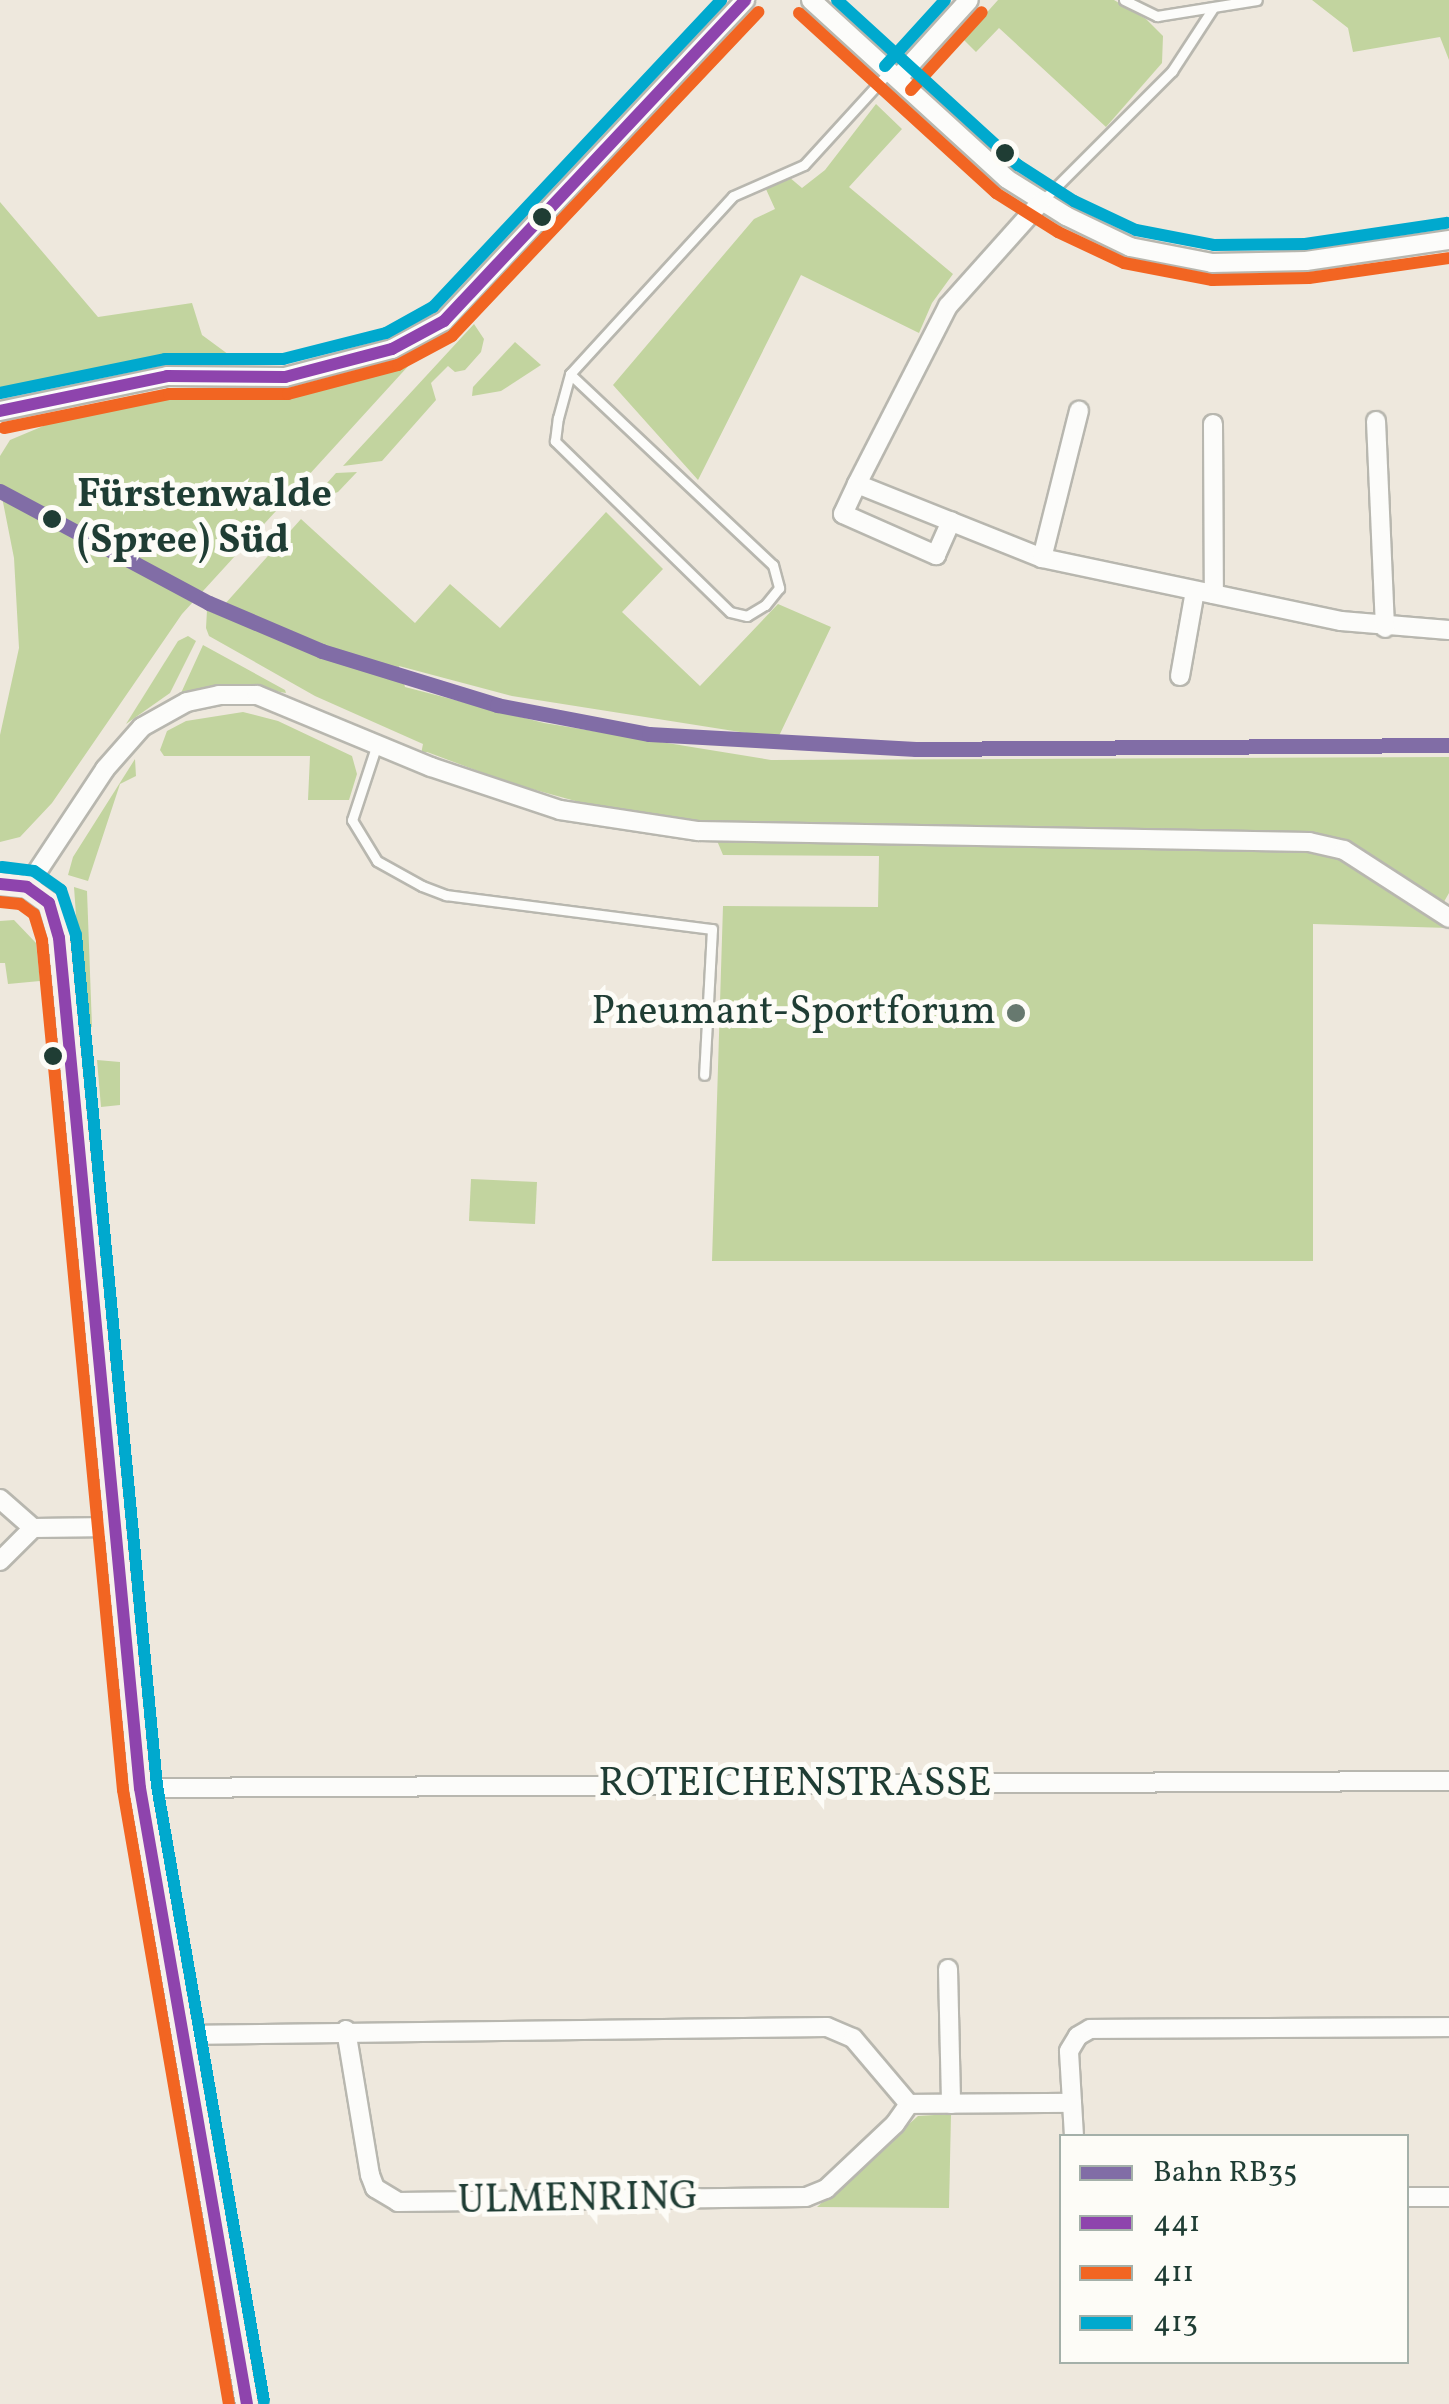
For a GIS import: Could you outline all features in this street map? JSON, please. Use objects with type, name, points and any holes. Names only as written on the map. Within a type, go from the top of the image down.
[{"type":"street","points":[[0,411],[167,376],[284,376],[392,349],[444,321],[745,0]]},
{"type":"street","points":[[811,0],[1007,180],[1130,247],[1212,263],[1306,261],[1449,240]]},
{"type":"street","points":[[894,74],[970,0]]},
{"type":"street","points":[[951,521],[936,555],[843,514],[948,306],[1042,201]]},
{"type":"street","points":[[1042,558],[1079,411]]},
{"type":"street","points":[[1376,421],[1385,628]]},
{"type":"street","points":[[1180,676],[1205,592],[1214,424]]},
{"type":"street","points":[[857,484],[1042,558],[1385,628],[1449,630]]},
{"type":"street","points":[[27,888],[105,769],[142,727],[186,702],[219,695],[257,695],[431,767],[560,810],[698,832],[1309,842],[1344,850],[1449,918]]},
{"type":"street","points":[[0,884],[27,888],[48,903],[59,938],[140,1788],[247,2404]]},
{"type":"street","points":[[0,1499],[33,1528],[114,1527]]},
{"type":"street","points":[[0,1561],[33,1528]]},
{"type":"street","name":"ROTEICHENSTRASSE","points":[[140,1788],[1449,1780]]},
{"type":"street","points":[[948,1970],[951,2104]]},
{"type":"street","points":[[181,2035],[827,2027],[854,2038],[909,2104],[1072,2103]]},
{"type":"street","points":[[1074,2134],[1069,2051],[1078,2036],[1090,2029],[1449,2027]]},
{"type":"street","name":"ULMENRING","points":[[346,2030],[370,2175],[375,2188],[398,2202],[806,2197],[826,2190],[895,2124],[909,2104]]},
{"type":"street","points":[[1409,2197],[1449,2196]]},
{"type":"lane","points":[[1124,0],[1157,16],[1257,0]]},
{"type":"lane","points":[[1042,201],[1172,71],[1213,8]]},
{"type":"lane","points":[[570,374],[773,565],[779,588],[765,605],[747,616],[730,612],[555,442],[570,374],[733,196],[804,165],[894,74]]},
{"type":"lane","points":[[377,744],[352,820],[377,861],[407,878],[446,896],[712,929],[704,1075]]},
{"type":"green space","points":[[998,0],[1114,0],[1146,19],[1163,36],[1162,63],[1106,127],[999,28],[976,52],[963,39]]},
{"type":"green space","points":[[1312,0],[1449,0],[1449,60],[1440,37],[1353,52],[1348,28]]},
{"type":"green space","points":[[876,104],[902,129],[849,187],[953,274],[932,303],[919,333],[801,275],[698,480],[613,385],[754,219],[775,209],[765,187],[789,177],[802,188],[825,170]]},
{"type":"green space","points":[[0,202],[98,317],[192,303],[202,335],[236,360],[153,363],[0,389]]},
{"type":"green space","points":[[474,324],[484,339],[481,352],[465,370],[455,372],[448,366],[431,383],[436,400],[382,461],[343,466]]},
{"type":"green space","points":[[515,342],[541,365],[501,391],[472,396],[473,387]]},
{"type":"green space","points":[[404,359],[411,363],[182,614],[52,803],[20,837],[0,842],[0,735],[19,648],[14,558],[0,487],[0,456],[10,440],[98,403],[188,389],[278,392],[337,382]]},
{"type":"green space","points":[[357,472],[338,492],[310,502],[336,473]]},
{"type":"green space","points":[[606,512],[663,569],[622,612],[700,686],[778,604],[831,627],[778,738],[512,696],[399,666],[405,687],[544,723],[771,760],[1449,757],[1449,893],[1441,907],[1449,928],[1313,924],[1313,1261],[712,1261],[723,906],[878,907],[879,856],[723,855],[710,824],[579,802],[510,783],[427,752],[421,754],[423,744],[315,696],[209,636],[206,628],[207,610],[216,614],[301,519],[415,623],[450,584],[500,628]]},
{"type":"green space","points":[[188,636],[196,641],[170,693],[126,724],[178,641]]},
{"type":"green space","points":[[203,645],[286,693],[235,684],[181,693]]},
{"type":"green space","points":[[243,712],[278,721],[352,756],[357,774],[349,800],[308,800],[310,756],[164,756],[160,750],[167,731],[186,721]]},
{"type":"green space","points":[[135,759],[136,776],[120,784],[88,881],[68,875],[73,857]]},
{"type":"green space","points":[[74,887],[87,891],[92,1027],[84,1027]]},
{"type":"green space","points":[[14,920],[36,943],[40,981],[8,984],[5,963],[0,963],[0,921]]},
{"type":"green space","points":[[97,1060],[120,1062],[120,1105],[101,1107]]},
{"type":"green space","points":[[471,1179],[537,1182],[535,1224],[469,1221]]},
{"type":"green space","points":[[106,1304],[111,1304],[130,1511],[118,1435]]},
{"type":"green space","points":[[134,1590],[139,1599],[158,1774],[153,1771]]},
{"type":"green space","points":[[951,2114],[949,2208],[817,2207],[918,2116]]},
{"type":"rail line","name":"RB35","points":[[0,491],[209,603],[322,651],[497,705],[649,734],[916,749],[1449,745]]},
{"type":"transit line","name":"413","points":[[0,393],[165,359],[283,359],[386,333],[433,307],[721,0]]},
{"type":"transit line","name":"441","points":[[0,411],[167,376],[285,377],[392,349],[444,321],[745,0]]},
{"type":"transit line","name":"413","points":[[837,0],[1018,165],[1074,201],[1136,230],[1214,245],[1305,244],[1446,223]]},
{"type":"transit line","name":"413","points":[[885,66],[945,0]]},
{"type":"transit line","name":"411","points":[[4,428],[169,394],[288,394],[398,365],[452,336],[758,12]]},
{"type":"transit line","name":"411","points":[[911,90],[982,12]]},
{"type":"transit line","name":"411","points":[[799,13],[996,193],[1058,232],[1124,263],[1212,280],[1309,278],[1449,258]]},
{"type":"transit line","name":"413","points":[[2,867],[34,871],[61,890],[76,935],[157,1786],[264,2401]]},
{"type":"transit line","name":"441","points":[[0,884],[27,887],[49,903],[59,938],[140,1788],[247,2404]]},
{"type":"transit line","name":"411","points":[[0,902],[20,904],[34,914],[42,941],[123,1790],[229,2404]]},
{"type":"place","name":"Fürstenwalde (Spree) Süd","points":[[52,519]]},
{"type":"place","name":"Pneumant-Sportforum","points":[[1016,1013]]}]
